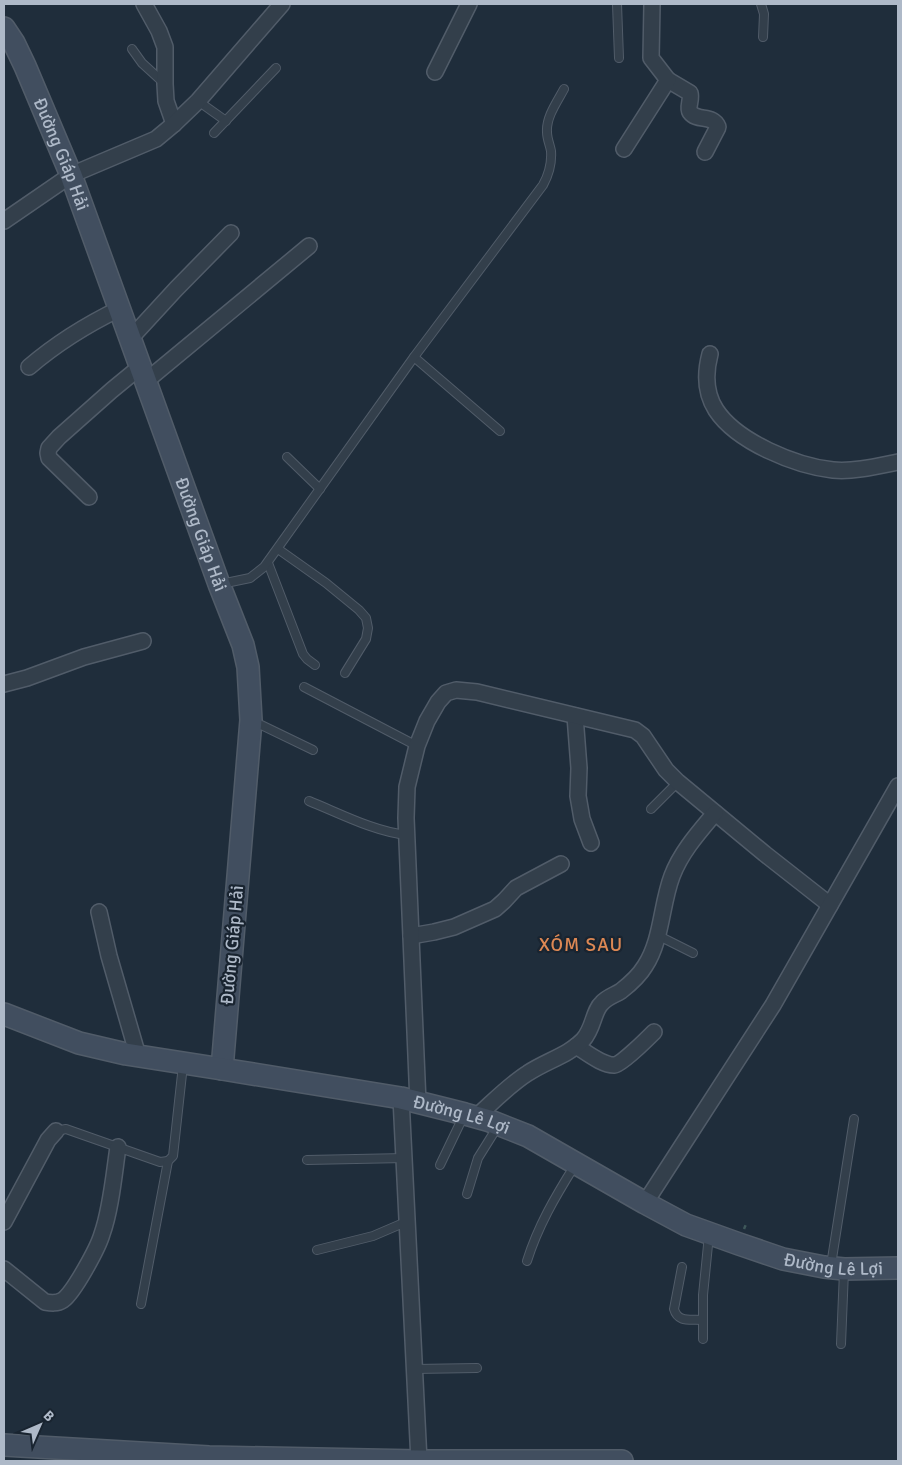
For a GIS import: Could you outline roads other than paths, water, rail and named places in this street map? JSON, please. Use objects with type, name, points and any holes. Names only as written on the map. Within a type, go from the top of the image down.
[{"type":"street","points":[[144,4],[159,30],[165,47],[167,104],[174,124]]},
{"type":"street","points":[[4,221],[71,175],[156,139],[198,101],[282,4]]},
{"type":"street","points":[[435,72],[469,4]]},
{"type":"street","points":[[652,4],[651,58],[668,80],[690,93],[690,112],[712,120],[717,124],[718,127],[705,152]]},
{"type":"street","name":"Đường Giáp Hải","points":[[4,28],[25,66],[71,175],[219,584],[243,645],[248,667],[251,720],[222,1068]]},
{"type":"street","points":[[624,149],[668,80]]},
{"type":"street","points":[[130,340],[176,289],[231,233]]},
{"type":"street","points":[[89,497],[49,458],[49,448],[55,441],[71,426],[143,374],[309,246]]},
{"type":"street","points":[[29,367],[63,340],[119,308]]},
{"type":"street","points":[[710,354],[706,381],[716,409],[726,422],[755,443],[795,462],[835,470],[875,467],[898,462]]},
{"type":"street","points":[[4,684],[84,657],[143,641]]},
{"type":"street","points":[[420,1461],[405,1158],[410,1101],[411,936],[406,818],[408,787],[417,746],[427,721],[438,702],[446,693],[456,690],[476,692],[630,728],[640,732],[666,770],[678,782],[830,905]]},
{"type":"street","points":[[575,716],[579,768],[578,796],[582,818],[590,843]]},
{"type":"street","points":[[645,1203],[773,1005],[898,786]]},
{"type":"street","points":[[471,1116],[518,1079],[576,1046],[588,1034],[602,1002],[621,991],[634,980],[645,966],[652,952],[672,876],[678,863],[690,844],[715,813]]},
{"type":"street","points":[[411,936],[454,927],[495,909],[516,888],[561,864]]},
{"type":"street","points":[[99,912],[109,956],[138,1056]]},
{"type":"street","name":"Đường Lê Lợi","points":[[4,1014],[79,1043],[138,1056],[222,1068],[410,1101],[471,1116],[528,1136],[686,1225],[783,1259],[838,1268],[898,1268]]},
{"type":"street","points":[[576,1046],[599,1060],[615,1065],[626,1059],[654,1032]]},
{"type":"street","points":[[4,1222],[48,1140],[56,1131]]},
{"type":"street","points":[[4,1269],[45,1302],[53,1304],[62,1301],[69,1294],[76,1286],[102,1235],[118,1147]]},
{"type":"street","points":[[4,1445],[209,1457],[420,1461],[622,1461]]},
{"type":"lane","points":[[617,4],[619,58]]},
{"type":"lane","points":[[761,4],[764,14],[763,37]]},
{"type":"lane","points":[[132,49],[142,63],[165,84]]},
{"type":"lane","points":[[214,133],[276,68]]},
{"type":"lane","points":[[219,584],[250,578],[268,562],[414,357],[544,185],[551,165],[551,152],[547,132],[548,122],[564,89]]},
{"type":"lane","points":[[198,101],[226,121]]},
{"type":"lane","points":[[414,357],[500,431]]},
{"type":"lane","points":[[287,457],[320,489]]},
{"type":"lane","points":[[278,549],[326,583],[360,610],[366,618],[368,628],[366,639],[345,672]]},
{"type":"lane","points":[[268,562],[303,654],[306,659],[315,665]]},
{"type":"lane","points":[[304,688],[417,746]]},
{"type":"lane","points":[[251,720],[313,750]]},
{"type":"lane","points":[[651,809],[678,782]]},
{"type":"lane","points":[[309,801],[380,829],[407,835]]},
{"type":"lane","points":[[657,935],[693,953]]},
{"type":"lane","points":[[141,1304],[168,1161],[173,1156],[183,1063]]},
{"type":"lane","points":[[440,1165],[471,1116]]},
{"type":"lane","points":[[841,1344],[838,1268],[854,1119]]},
{"type":"lane","points":[[467,1194],[478,1158],[499,1125]]},
{"type":"lane","points":[[56,1131],[66,1129],[160,1162],[168,1161]]},
{"type":"lane","points":[[307,1160],[405,1158]]},
{"type":"lane","points":[[527,1261],[534,1238],[543,1219],[576,1164]]},
{"type":"lane","points":[[317,1250],[372,1236],[408,1221]]},
{"type":"lane","points":[[703,1339],[703,1295],[709,1233]]},
{"type":"lane","points":[[682,1267],[674,1308],[678,1317],[682,1319],[702,1320]]},
{"type":"lane","points":[[415,1369],[477,1368]]},
{"type":"district","name":"XÓM SAU","points":[[581,945]]}]
